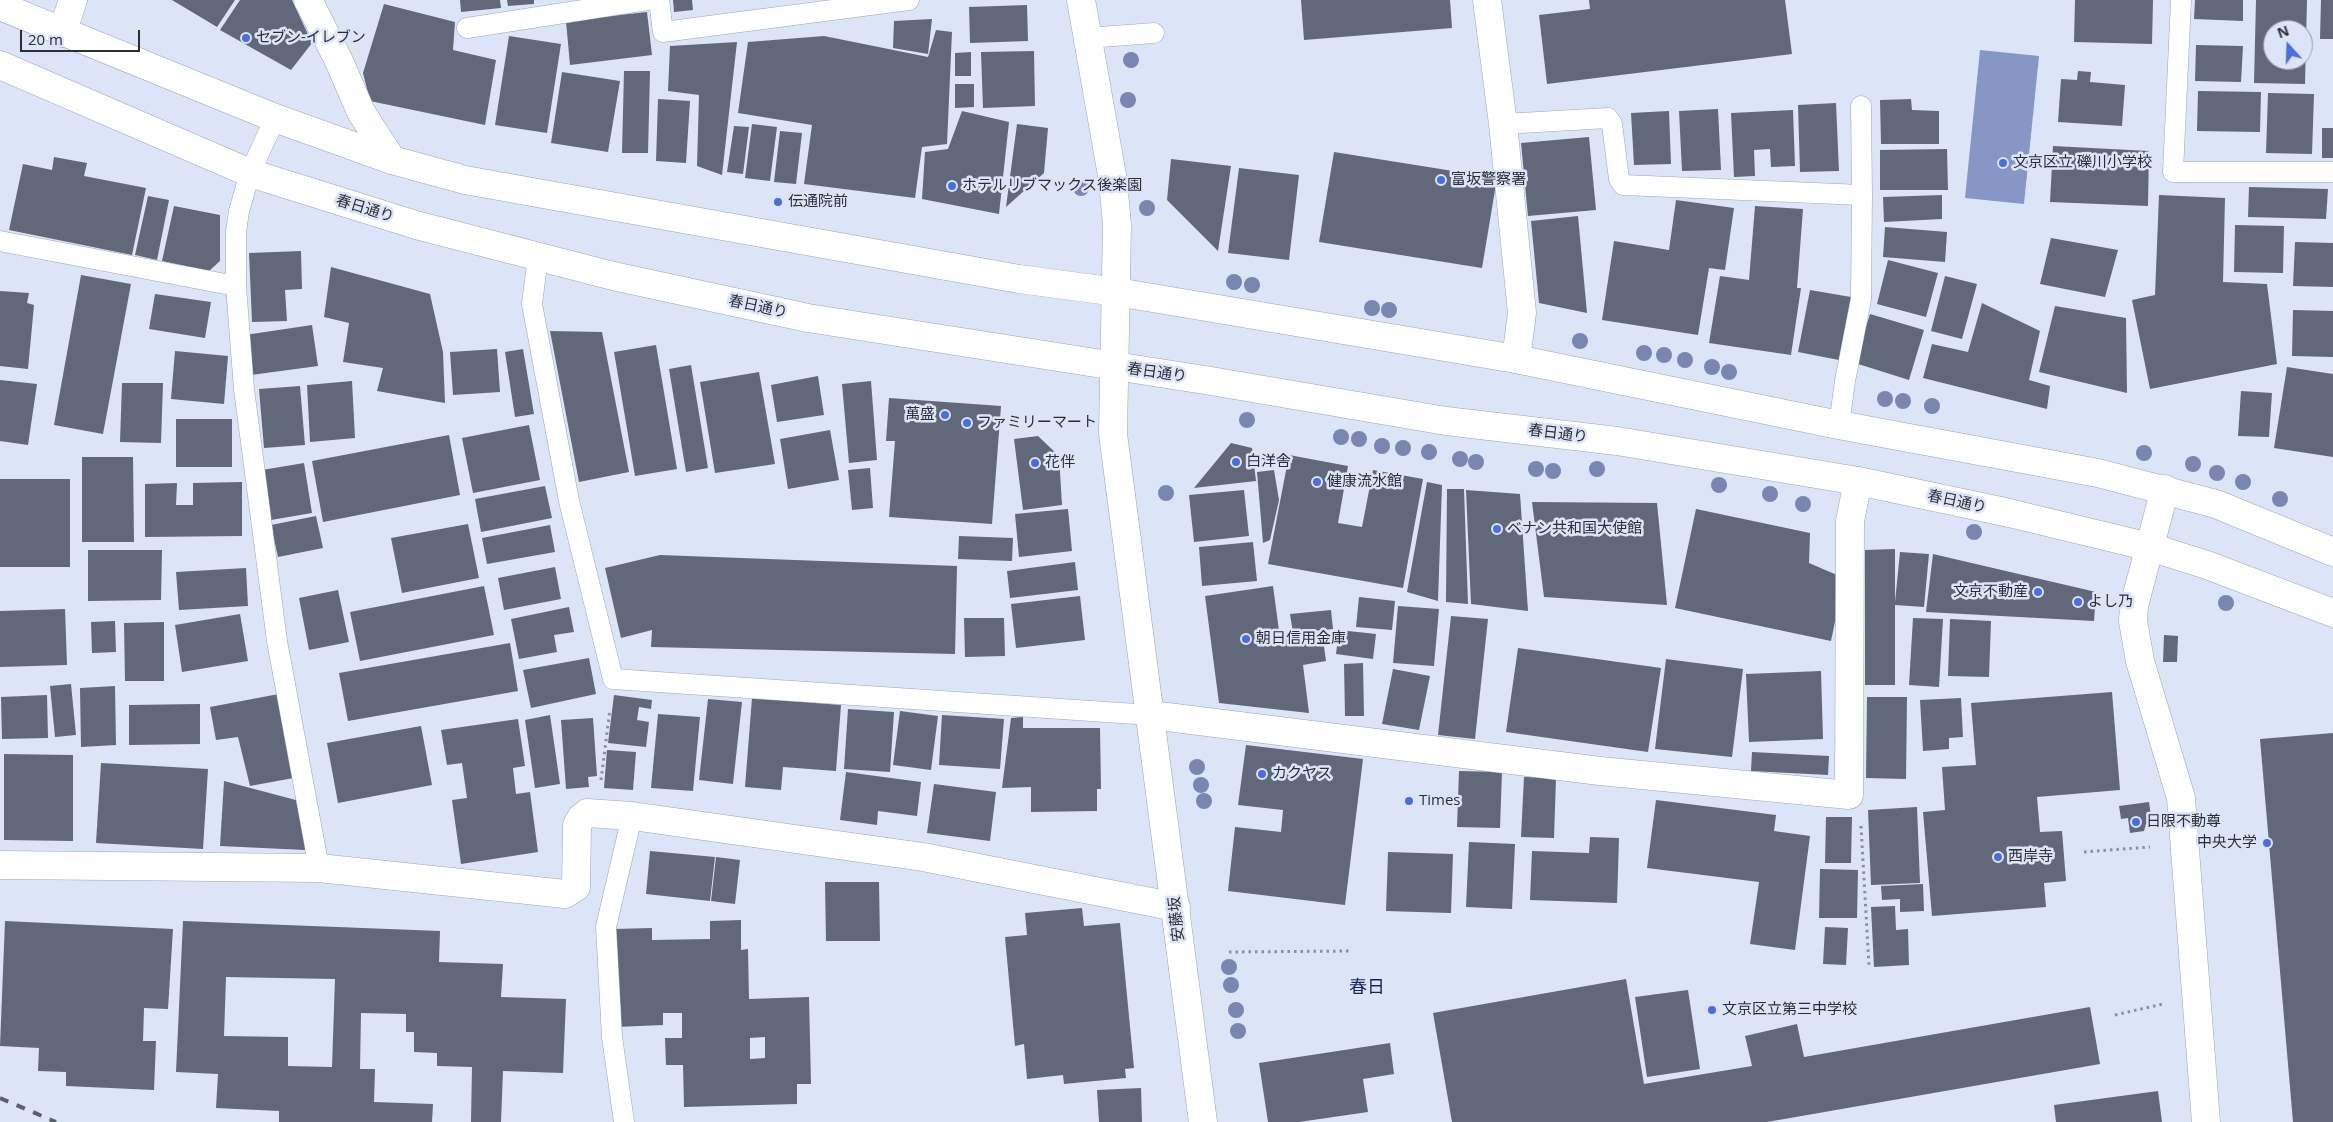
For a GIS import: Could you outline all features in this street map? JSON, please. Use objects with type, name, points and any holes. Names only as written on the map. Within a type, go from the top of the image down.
[{"type":"main road","points":[[62,33],[73,0]]},
{"type":"main road","points":[[308,0],[339,61],[361,112],[392,160]]},
{"type":"main road","name":"安藤坂","points":[[1081,0],[1113,181],[1117,225],[1113,434],[1203,1122]]},
{"type":"main road","points":[[1486,0],[1503,124],[1522,313],[1516,359]]},
{"type":"main road","points":[[0,6],[62,33],[275,118],[392,160],[465,180],[1019,279],[1117,292],[1516,359],[1839,425],[2098,473],[2165,489],[2216,504],[2333,552]]},
{"type":"main road","name":"春日通り","points":[[0,65],[250,173],[416,225],[538,257],[700,295],[808,318],[1446,421],[1617,441],[1858,481],[2006,512],[2150,547],[2208,565],[2333,612]]},
{"type":"main road","points":[[1151,716],[1600,771],[1849,795],[1850,520],[1858,481]]},
{"type":"main road","points":[[2165,489],[2133,621],[2140,661],[2181,798],[2206,1122]]},
{"type":"main road","points":[[0,865],[319,868],[565,894],[576,887],[577,825],[580,818],[587,814],[597,814],[632,816],[923,857],[1176,907]]},
{"type":"lane","points":[[467,28],[647,0]]},
{"type":"lane","points":[[659,0],[663,32],[910,0]]},
{"type":"lane","points":[[2181,0],[2173,172],[2333,172]]},
{"type":"lane","points":[[1087,38],[1154,33]]},
{"type":"lane","points":[[1839,425],[1845,381],[1862,299],[1860,106]]},
{"type":"lane","points":[[275,118],[250,173],[239,211],[236,232],[236,286],[244,389],[277,641],[319,868]]},
{"type":"lane","points":[[1503,124],[1608,118],[1612,124],[1619,179],[1624,185],[1862,195]]},
{"type":"lane","points":[[0,241],[236,286]]},
{"type":"lane","points":[[538,257],[532,304],[569,501],[613,679],[1151,716]]},
{"type":"lane","points":[[624,1122],[612,1037],[606,927],[632,816]]},
{"type":"path","points":[[597,814],[613,679]]},
{"type":"path","points":[[1849,795],[1860,804],[1869,966]]},
{"type":"path","points":[[2084,852],[2156,846]]},
{"type":"path","points":[[1230,952],[1352,952]]},
{"type":"path","points":[[2115,1015],[2169,1003]]},
{"type":"water","points":[[1980,50],[2039,56],[2024,204],[1965,198]]},
{"type":"building","points":[[172,0],[235,0],[217,27]]},
{"type":"building","points":[[240,0],[292,0],[312,43],[291,70],[220,30]]},
{"type":"building","points":[[460,0],[500,0],[501,8],[461,12]]},
{"type":"building","points":[[507,0],[534,0],[534,4],[508,6]]},
{"type":"building","points":[[673,0],[692,0],[693,10],[674,12]]},
{"type":"building","points":[[1301,0],[1450,0],[1452,28],[1304,40]]},
{"type":"building","points":[[1589,0],[1785,0],[1792,54],[1547,84],[1539,15],[1590,9]]},
{"type":"building","points":[[2075,0],[2153,0],[2152,44],[2074,42]]},
{"type":"building","points":[[2195,0],[2243,0],[2243,21],[2194,19]]},
{"type":"building","points":[[2256,0],[2307,0],[2307,20],[2263,20],[2263,70],[2305,70],[2305,84],[2254,83]]},
{"type":"building","points":[[2321,0],[2333,0],[2333,39],[2320,39]]},
{"type":"building","points":[[384,4],[455,22],[453,50],[496,60],[485,125],[370,101],[363,73]]},
{"type":"building","points":[[1027,5],[1028,41],[970,43],[969,7]]},
{"type":"building","points":[[647,12],[652,55],[570,65],[566,21]]},
{"type":"building","points":[[932,19],[928,54],[893,48],[894,21]]},
{"type":"building","points":[[936,30],[952,32],[947,144],[922,147],[915,198],[804,184],[812,125],[738,113],[748,42],[824,36],[928,57]]},
{"type":"building","points":[[509,36],[561,44],[547,133],[495,125]]},
{"type":"building","points":[[737,42],[722,175],[697,166],[699,95],[668,91],[670,46]]},
{"type":"building","points":[[2196,45],[2243,46],[2241,82],[2195,81]]},
{"type":"building","points":[[1034,51],[1035,106],[983,108],[981,52]]},
{"type":"building","points":[[971,52],[971,76],[955,76],[955,53]]},
{"type":"building","points":[[624,71],[650,71],[648,153],[622,153]]},
{"type":"building","points":[[2078,71],[2091,72],[2090,82],[2125,85],[2122,126],[2058,122],[2061,79],[2077,80]]},
{"type":"building","points":[[562,72],[620,81],[608,152],[551,143]]},
{"type":"building","points":[[955,84],[974,84],[974,107],[955,108]]},
{"type":"building","points":[[2198,91],[2261,92],[2260,132],[2197,131]]},
{"type":"building","points":[[2268,93],[2314,94],[2312,154],[2266,153]]},
{"type":"building","points":[[658,99],[690,101],[686,163],[656,161]]},
{"type":"building","points":[[1911,99],[1912,110],[1939,111],[1939,144],[1881,144],[1880,100]]},
{"type":"building","points":[[1836,103],[1839,171],[1800,172],[1798,105]]},
{"type":"building","points":[[1718,109],[1721,170],[1682,171],[1679,111]]},
{"type":"building","points":[[1793,110],[1795,166],[1771,167],[1770,149],[1754,150],[1755,176],[1734,177],[1731,113]]},
{"type":"building","points":[[962,111],[1009,122],[999,214],[922,199],[925,152],[948,149]]},
{"type":"building","points":[[1669,111],[1671,164],[1634,165],[1631,113]]},
{"type":"building","points":[[752,124],[777,127],[770,181],[745,178]]},
{"type":"building","points":[[1017,124],[1048,128],[1044,173],[1006,207]]},
{"type":"building","points":[[734,126],[749,127],[743,174],[727,172]]},
{"type":"building","points":[[2322,128],[2333,128],[2333,158],[2322,158]]},
{"type":"building","points":[[780,131],[802,133],[796,184],[774,182]]},
{"type":"building","points":[[1589,137],[1596,210],[1528,216],[1521,143]]},
{"type":"building","points":[[2053,146],[2149,151],[2148,206],[2050,202]]},
{"type":"building","points":[[1947,149],[1948,190],[1880,190],[1880,150]]},
{"type":"building","points":[[1334,152],[1497,178],[1482,268],[1319,242]]},
{"type":"building","points":[[54,157],[87,163],[84,176],[146,188],[132,255],[9,230],[23,164],[52,170]]},
{"type":"building","points":[[1171,159],[1231,166],[1218,251],[1167,200]]},
{"type":"building","points":[[1239,168],[1299,175],[1289,260],[1228,253]]},
{"type":"building","points":[[2249,187],[2328,189],[2326,219],[2248,217]]},
{"type":"building","points":[[1942,195],[1942,219],[1884,222],[1883,197]]},
{"type":"building","points":[[2159,195],[2225,198],[2223,282],[2267,284],[2277,364],[2150,389],[2132,300],[2155,295]]},
{"type":"building","points":[[148,196],[169,200],[157,260],[135,255]]},
{"type":"building","points":[[1676,200],[1734,208],[1725,270],[1709,268],[1698,335],[1602,320],[1614,241],[1669,250]]},
{"type":"building","points":[[174,206],[220,215],[220,261],[209,271],[162,261]]},
{"type":"building","points":[[1755,206],[1803,209],[1797,288],[1801,288],[1791,355],[1709,343],[1720,276],[1749,280]]},
{"type":"building","points":[[1578,216],[1587,313],[1539,303],[1531,221]]},
{"type":"building","points":[[2235,225],[2284,226],[2283,273],[2234,272]]},
{"type":"building","points":[[1885,227],[1947,232],[1945,262],[1883,257]]},
{"type":"building","points":[[2051,238],[2118,250],[2105,297],[2040,284]]},
{"type":"building","points":[[2295,242],[2333,243],[2333,287],[2293,286]]},
{"type":"building","points":[[301,251],[302,289],[285,290],[287,321],[252,322],[249,253]]},
{"type":"building","points":[[1888,260],[1938,273],[1926,317],[1877,304]]},
{"type":"building","points":[[331,267],[430,294],[443,352],[445,403],[377,391],[383,368],[343,362],[349,323],[324,317]]},
{"type":"building","points":[[81,275],[131,284],[103,434],[54,425]]},
{"type":"building","points":[[1945,276],[1977,284],[1962,339],[1931,331]]},
{"type":"building","points":[[1810,290],[1851,297],[1839,360],[1798,352]]},
{"type":"building","points":[[0,291],[29,293],[27,303],[34,305],[28,369],[0,366]]},
{"type":"building","points":[[155,294],[211,302],[205,338],[149,329]]},
{"type":"building","points":[[1982,303],[2040,331],[2029,380],[2050,386],[2047,409],[1923,378],[1932,344],[1968,352]]},
{"type":"building","points":[[2055,306],[2126,318],[2127,393],[2039,372]]},
{"type":"building","points":[[2293,310],[2333,311],[2333,357],[2292,356]]},
{"type":"building","points":[[1870,314],[1924,330],[1909,380],[1855,363]]},
{"type":"building","points":[[312,325],[318,366],[251,375],[245,335]]},
{"type":"building","points":[[550,331],[602,332],[629,472],[579,482]]},
{"type":"building","points":[[656,345],[677,469],[635,476],[614,352]]},
{"type":"building","points":[[497,349],[500,392],[453,395],[450,352]]},
{"type":"building","points":[[523,349],[534,414],[515,417],[505,352]]},
{"type":"building","points":[[175,351],[228,356],[224,404],[171,399]]},
{"type":"building","points":[[691,365],[708,468],[686,472],[669,369]]},
{"type":"building","points":[[2287,367],[2333,374],[2333,457],[2274,448]]},
{"type":"building","points":[[759,372],[775,464],[715,473],[700,382]]},
{"type":"building","points":[[818,376],[824,415],[777,422],[771,385]]},
{"type":"building","points":[[0,380],[37,384],[28,445],[0,441]]},
{"type":"building","points":[[352,381],[355,438],[310,442],[307,385]]},
{"type":"building","points":[[871,381],[877,460],[849,463],[842,384]]},
{"type":"building","points":[[122,383],[163,383],[161,443],[120,442]]},
{"type":"building","points":[[300,386],[305,445],[264,448],[259,389]]},
{"type":"building","points":[[2241,391],[2272,393],[2269,437],[2238,436]]},
{"type":"building","points":[[889,398],[1001,406],[992,524],[889,517],[895,441],[886,441]]},
{"type":"building","points":[[176,419],[232,419],[232,467],[176,467]]},
{"type":"building","points":[[529,425],[540,480],[473,493],[462,438]]},
{"type":"building","points":[[830,430],[839,480],[788,489],[780,439]]},
{"type":"building","points":[[449,435],[460,495],[323,522],[312,461]]},
{"type":"building","points":[[1038,436],[1059,456],[1062,505],[1023,510],[1014,439]]},
{"type":"building","points":[[1231,443],[1252,448],[1256,481],[1194,488]]},
{"type":"building","points":[[1289,455],[1348,466],[1338,523],[1362,527],[1373,470],[1423,479],[1403,588],[1268,564]]},
{"type":"building","points":[[82,457],[133,457],[134,542],[82,542]]},
{"type":"building","points":[[304,463],[312,513],[271,520],[262,470]]},
{"type":"building","points":[[870,468],[873,508],[852,510],[848,470]]},
{"type":"building","points":[[1274,470],[1279,500],[1270,540],[1263,543],[1257,472]]},
{"type":"building","points":[[0,479],[70,479],[70,567],[0,567]]},
{"type":"building","points":[[242,482],[242,536],[145,537],[145,484],[177,483],[176,505],[193,505],[193,483]]},
{"type":"building","points":[[1427,482],[1442,485],[1438,601],[1407,592]]},
{"type":"building","points":[[545,486],[552,518],[481,532],[475,499]]},
{"type":"building","points":[[1447,489],[1464,489],[1468,604],[1446,602]]},
{"type":"building","points":[[1244,490],[1249,536],[1194,542],[1189,495]]},
{"type":"building","points":[[1466,490],[1520,494],[1528,611],[1471,604]]},
{"type":"building","points":[[1532,502],[1657,503],[1667,605],[1544,597]]},
{"type":"building","points":[[1068,509],[1072,551],[1019,557],[1015,514]]},
{"type":"building","points":[[1696,509],[1810,533],[1809,563],[1844,578],[1831,641],[1675,608]]},
{"type":"building","points":[[316,516],[323,548],[278,557],[271,525]]},
{"type":"building","points":[[468,524],[479,578],[402,593],[391,538]]},
{"type":"building","points":[[550,525],[555,552],[487,564],[482,538]]},
{"type":"building","points":[[959,536],[1013,538],[1012,561],[958,559]]},
{"type":"building","points":[[1253,542],[1257,581],[1202,586],[1199,547]]},
{"type":"building","points":[[1895,549],[1895,602],[1900,552],[1929,554],[1924,607],[1895,605],[1895,685],[1865,685],[1865,550]]},
{"type":"building","points":[[88,550],[162,550],[161,600],[88,601]]},
{"type":"building","points":[[1933,554],[2096,592],[2094,621],[1926,612]]},
{"type":"building","points":[[660,555],[957,566],[955,654],[651,647],[652,630],[621,638],[605,568]]},
{"type":"building","points":[[1075,562],[1078,590],[1010,598],[1007,571]]},
{"type":"building","points":[[555,567],[561,599],[504,610],[498,578]]},
{"type":"building","points":[[246,568],[248,606],[179,610],[176,572]]},
{"type":"building","points":[[484,586],[494,635],[360,661],[350,612]]},
{"type":"building","points":[[1273,586],[1280,638],[1322,632],[1326,661],[1303,665],[1309,713],[1219,703],[1205,596]]},
{"type":"building","points":[[338,590],[349,642],[309,650],[299,598]]},
{"type":"building","points":[[1080,596],[1085,640],[1016,648],[1011,604]]},
{"type":"building","points":[[1359,597],[1395,601],[1392,630],[1356,627]]},
{"type":"building","points":[[1398,606],[1439,609],[1434,666],[1393,663]]},
{"type":"building","points":[[569,607],[574,632],[554,635],[557,652],[519,659],[511,619]]},
{"type":"building","points":[[65,609],[67,665],[0,667],[0,611]]},
{"type":"building","points":[[1331,610],[1333,629],[1293,633],[1290,614]]},
{"type":"building","points":[[240,614],[248,661],[182,672],[175,625]]},
{"type":"building","points":[[1451,616],[1488,619],[1475,739],[1438,735]]},
{"type":"building","points":[[964,618],[1004,618],[1005,656],[965,657]]},
{"type":"building","points":[[1913,618],[1943,619],[1939,687],[1909,685]]},
{"type":"building","points":[[1950,619],[1991,621],[1989,677],[1948,676]]},
{"type":"building","points":[[115,621],[116,652],[92,653],[91,622]]},
{"type":"building","points":[[164,622],[164,681],[125,681],[124,623]]},
{"type":"building","points":[[1339,630],[1376,634],[1373,659],[1336,654]]},
{"type":"building","points":[[2164,635],[2178,636],[2177,662],[2163,662]]},
{"type":"building","points":[[510,643],[518,691],[348,721],[339,673]]},
{"type":"building","points":[[1518,648],[1661,668],[1648,752],[1506,732]]},
{"type":"building","points":[[589,658],[596,694],[531,708],[523,670]]},
{"type":"building","points":[[1666,659],[1743,669],[1732,757],[1655,749]]},
{"type":"building","points":[[1363,663],[1364,716],[1345,716],[1344,664]]},
{"type":"building","points":[[1393,669],[1430,676],[1419,730],[1382,724]]},
{"type":"building","points":[[1821,671],[1823,739],[1749,742],[1746,674]]},
{"type":"building","points":[[71,684],[76,735],[55,737],[50,686]]},
{"type":"building","points":[[115,686],[116,745],[81,747],[80,688]]},
{"type":"building","points":[[2112,692],[2120,790],[2037,797],[2040,832],[2062,831],[2066,881],[2044,883],[2046,907],[1932,916],[1923,812],[1945,810],[1942,767],[1976,765],[1971,703]]},
{"type":"building","points":[[284,693],[299,777],[250,786],[238,737],[216,740],[210,707]]},
{"type":"building","points":[[47,695],[48,738],[2,739],[1,697]]},
{"type":"building","points":[[614,695],[652,700],[651,709],[639,707],[637,720],[649,722],[646,747],[608,743]]},
{"type":"building","points":[[1867,697],[1907,697],[1906,779],[1866,778]]},
{"type":"building","points":[[752,698],[841,705],[836,771],[783,767],[781,790],[745,787]]},
{"type":"building","points":[[1961,698],[1963,737],[1949,738],[1949,749],[1923,751],[1920,700]]},
{"type":"building","points":[[708,699],[742,702],[733,784],[699,780]]},
{"type":"building","points":[[200,704],[200,744],[129,745],[129,705]]},
{"type":"building","points":[[848,709],[894,712],[890,772],[844,769]]},
{"type":"building","points":[[900,711],[938,716],[931,770],[893,765]]},
{"type":"building","points":[[658,714],[700,717],[693,791],[651,788]]},
{"type":"building","points":[[550,715],[560,784],[535,788],[525,720]]},
{"type":"building","points":[[942,715],[1004,719],[1000,769],[939,765]]},
{"type":"building","points":[[1023,717],[1023,728],[1100,728],[1101,789],[1097,789],[1097,811],[1031,812],[1031,787],[1002,788],[1011,718]]},
{"type":"building","points":[[593,718],[597,776],[588,777],[589,787],[566,789],[561,720]]},
{"type":"building","points":[[518,719],[525,766],[513,768],[516,794],[530,792],[538,852],[461,864],[452,800],[467,798],[462,763],[447,765],[441,730]]},
{"type":"building","points":[[421,726],[432,785],[338,803],[327,743]]},
{"type":"building","points":[[2333,733],[2333,1122],[2293,1122],[2260,739]]},
{"type":"building","points":[[1246,745],[1363,759],[1345,905],[1228,891],[1235,827],[1281,832],[1283,810],[1238,805]]},
{"type":"building","points":[[607,750],[636,752],[633,790],[604,788]]},
{"type":"building","points":[[1752,752],[1829,756],[1828,775],[1751,771]]},
{"type":"building","points":[[4,754],[73,755],[73,841],[4,840]]},
{"type":"building","points":[[101,763],[208,769],[203,849],[96,843]]},
{"type":"building","points":[[1459,771],[1502,772],[1500,828],[1457,827]]},
{"type":"building","points":[[846,772],[921,782],[917,816],[878,811],[877,825],[840,820]]},
{"type":"building","points":[[1524,777],[1556,778],[1554,838],[1521,837]]},
{"type":"building","points":[[224,781],[307,803],[305,850],[220,846]]},
{"type":"building","points":[[934,784],[996,792],[990,841],[927,833]]},
{"type":"building","points":[[1656,800],[1776,815],[1774,831],[1810,836],[1795,950],[1750,944],[1759,882],[1647,868]]},
{"type":"building","points":[[2149,802],[2152,824],[2146,824],[2144,831],[2130,833],[2128,818],[2121,819],[2119,806]]},
{"type":"building","points":[[1917,807],[1920,883],[1871,885],[1868,810]]},
{"type":"building","points":[[1826,817],[1852,817],[1851,863],[1825,863]]},
{"type":"building","points":[[1590,837],[1619,838],[1617,903],[1530,900],[1532,851],[1589,853]]},
{"type":"building","points":[[1469,842],[1515,844],[1512,909],[1466,907]]},
{"type":"building","points":[[650,851],[715,857],[710,901],[646,894]]},
{"type":"building","points":[[1388,852],[1453,854],[1451,913],[1386,911]]},
{"type":"building","points":[[716,857],[740,860],[735,904],[711,901]]},
{"type":"building","points":[[1820,869],[1858,870],[1857,918],[1819,918]]},
{"type":"building","points":[[825,882],[879,882],[880,941],[826,941]]},
{"type":"building","points":[[1923,884],[1924,911],[1900,912],[1900,899],[1882,900],[1881,886]]},
{"type":"building","points":[[1895,906],[1896,930],[1908,929],[1909,965],[1874,967],[1871,907]]},
{"type":"building","points":[[1082,908],[1084,926],[1120,923],[1134,1068],[1125,1069],[1126,1078],[1064,1084],[1063,1075],[1027,1079],[1024,1044],[1015,1046],[1005,937],[1027,935],[1025,913]]},
{"type":"building","points":[[741,920],[741,950],[748,949],[749,999],[809,997],[811,1084],[797,1084],[797,1104],[684,1107],[683,1065],[666,1065],[665,1038],[682,1038],[682,1013],[663,1013],[663,1025],[616,1027],[614,929],[652,928],[652,940],[710,939],[710,921]],"holes":[[[765,1037],[765,1058],[750,1059],[750,1038]]]},
{"type":"building","points":[[5,921],[173,929],[168,1009],[144,1008],[143,1041],[156,1041],[154,1090],[66,1086],[66,1072],[38,1071],[39,1048],[0,1046]]},
{"type":"building","points":[[183,921],[440,931],[439,962],[503,964],[501,997],[566,999],[563,1073],[503,1071],[501,1122],[471,1122],[472,1067],[437,1066],[437,1053],[414,1052],[414,1032],[406,1032],[406,1014],[361,1013],[360,1069],[375,1069],[374,1102],[433,1104],[432,1122],[279,1122],[279,1111],[216,1108],[218,1074],[176,1072]],"holes":[[[226,977],[335,979],[332,1067],[288,1066],[288,1037],[224,1036]]]},
{"type":"building","points":[[1825,927],[1848,928],[1846,965],[1823,964]]},
{"type":"building","points":[[1626,979],[1644,1084],[1752,1066],[1745,1036],[1797,1024],[1804,1057],[2090,1007],[2100,1064],[1767,1122],[1452,1122],[1433,1013]]},
{"type":"building","points":[[1688,990],[1700,1069],[1647,1077],[1635,997]]},
{"type":"building","points":[[1390,1043],[1394,1074],[1363,1079],[1368,1112],[1299,1122],[1268,1122],[1259,1063]]},
{"type":"building","points":[[1141,1088],[1142,1122],[1099,1122],[1097,1090]]},
{"type":"building","points":[[2158,1091],[2162,1122],[2056,1122],[2054,1105]]},
{"type":"railway","points":[[0,1098],[56,1122]]},
{"type":"place","name":"セブン-イレブン","points":[[246,38]]},
{"type":"place","name":"文京区立 礫川小学校","points":[[2003,163]]},
{"type":"place","name":"富坂警察署","points":[[1441,180]]},
{"type":"place","name":"ホテルリブマックス後楽園","points":[[952,186]]},
{"type":"place","name":"伝通院前","points":[[778,202]]},
{"type":"place","name":"萬盛","points":[[945,415]]},
{"type":"place","name":"ファミリーマート","points":[[967,423]]},
{"type":"place","name":"白洋舎","points":[[1236,462]]},
{"type":"place","name":"花伴","points":[[1035,463]]},
{"type":"place","name":"健康流水館","points":[[1317,482]]},
{"type":"place","name":"ベナン共和国大使館","points":[[1497,529]]},
{"type":"place","name":"文京不動産","points":[[2038,592]]},
{"type":"place","name":"よし乃","points":[[2078,602]]},
{"type":"place","name":"朝日信用金庫","points":[[1246,639]]},
{"type":"place","name":"カクヤス","points":[[1262,774]]},
{"type":"place","name":"Times","points":[[1409,801]]},
{"type":"place","name":"日限不動尊","points":[[2136,822]]},
{"type":"place","name":"中央大学","points":[[2267,843]]},
{"type":"place","name":"西岸寺","points":[[1998,857]]},
{"type":"place","name":"文京区立第三中学校","points":[[1712,1010]]},
{"type":"district","name":"春日","points":[[1367,988]]}]
